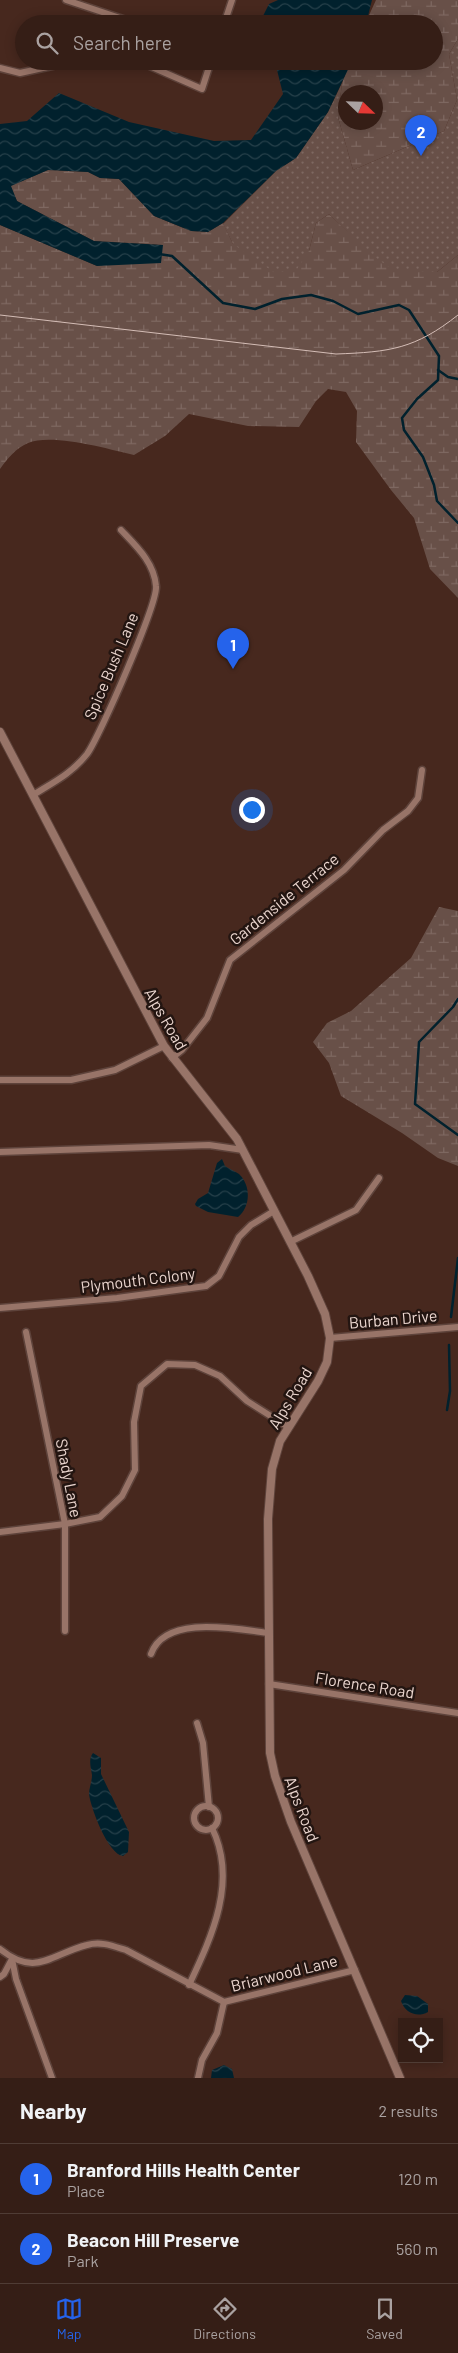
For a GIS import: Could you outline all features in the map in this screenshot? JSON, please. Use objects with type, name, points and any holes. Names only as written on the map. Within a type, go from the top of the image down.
[{"type":"street","points":[[66,0],[111,15]]},
{"type":"street","points":[[227,15],[232,0]]},
{"type":"street","points":[[0,68],[20,73],[34,70]]},
{"type":"street","points":[[159,70],[202,89],[209,70]]},
{"type":"street","name":"Spice Bush Lane","points":[[33,795],[72,771],[88,752],[144,630],[157,587],[149,560],[121,530]]},
{"type":"street","name":"Alps Road","points":[[0,732],[164,1046],[230,1128],[319,1297],[330,1338],[327,1362],[318,1381],[288,1427],[274,1461],[269,1490],[268,1739],[274,1776],[400,2078]]},
{"type":"street","name":"Gardenside Terrace","points":[[172,1058],[182,1050],[207,1018],[230,960],[344,870],[383,830],[408,811],[418,798],[422,770]]},
{"type":"street","points":[[0,1080],[71,1080],[115,1070],[164,1046]]},
{"type":"street","points":[[0,1152],[209,1145],[243,1150]]},
{"type":"street","points":[[290,1242],[356,1210],[379,1178]]},
{"type":"street","name":"Plymouth Colony","points":[[0,1308],[117,1298],[206,1286],[218,1276],[239,1237],[251,1225],[274,1211]]},
{"type":"street","name":"Burban Drive","points":[[330,1338],[458,1327]]},
{"type":"street","name":"Shady Lane","points":[[26,1332],[65,1524],[65,1631]]},
{"type":"street","points":[[0,1532],[65,1524],[100,1517],[122,1496],[134,1470],[134,1422],[141,1386],[167,1364],[195,1365],[220,1376],[247,1401],[288,1427]]},
{"type":"street","points":[[151,1654],[154,1644],[170,1634],[194,1626],[269,1633]]},
{"type":"street","name":"Florence Road","points":[[269,1684],[458,1713]]},
{"type":"street","points":[[197,1723],[203,1743],[210,1807],[215,1812],[217,1818],[212,1828]]},
{"type":"street","points":[[210,1807],[199,1809],[194,1818],[196,1825],[202,1829],[212,1828]]},
{"type":"street","points":[[189,1985],[208,1942],[224,1890],[223,1861],[219,1843],[212,1828]]},
{"type":"street","name":"Briarwood Lane","points":[[12,1959],[35,1963],[62,1955],[88,1944],[110,1945],[126,1950],[224,2002],[355,1970]]},
{"type":"street","points":[[0,1949],[12,1959],[16,1979],[52,2078]]},
{"type":"street","points":[[0,1976],[4,1974],[12,1959]]},
{"type":"street","points":[[198,2078],[202,2060],[217,2033],[224,2002]]},
{"type":"green space","points":[[376,0],[458,0],[458,39],[449,54],[457,100],[444,131],[353,170],[342,130],[383,130],[383,85],[342,85],[347,70],[443,70],[443,15],[369,15]]},
{"type":"green space","points":[[458,39],[458,255],[437,272],[393,270],[368,252],[329,214],[316,223],[309,251],[297,269],[275,273],[233,244],[223,224],[276,171],[296,158],[328,112],[338,91],[338,130],[342,130],[353,170],[444,131],[457,100],[449,54]]},
{"type":"green space","points":[[48,170],[88,172],[100,178],[119,179],[154,216],[191,231],[208,232],[223,223],[233,244],[309,251],[316,223],[329,214],[347,231],[437,272],[458,255],[458,598],[430,569],[414,518],[356,442],[357,411],[346,392],[328,389],[316,401],[299,427],[248,426],[189,414],[165,436],[134,455],[80,443],[38,440],[28,443],[16,451],[0,469],[0,225],[97,266],[163,245],[94,241],[17,201],[10,186]]},
{"type":"green space","points":[[439,907],[458,911],[458,1166],[438,1158],[402,1133],[341,1096],[329,1063],[313,1042],[327,1023],[351,1011],[411,958]]},
{"type":"water","points":[[278,0],[372,0],[368,15],[264,15],[269,4]]},
{"type":"water","points":[[277,70],[348,70],[341,85],[338,85],[338,91],[328,112],[296,158],[276,171],[223,223],[208,232],[191,231],[154,216],[119,179],[100,178],[88,172],[48,170],[11,186],[17,201],[94,241],[163,245],[161,263],[97,266],[0,225],[0,124],[27,121],[59,93],[129,122],[214,141],[251,140],[283,94]]},
{"type":"water","points":[[222,1159],[225,1166],[239,1174],[246,1184],[247,1202],[238,1217],[208,1212],[195,1204],[198,1199],[208,1193],[217,1163]]},
{"type":"water","points":[[93,1753],[101,1758],[101,1774],[129,1832],[128,1852],[123,1856],[112,1848],[106,1839],[90,1801],[89,1792],[92,1775],[90,1761]]},
{"type":"water","points":[[405,1995],[417,1996],[428,2004],[428,2012],[420,2015],[405,2009],[401,2001]]},
{"type":"water","points":[[224,2065],[232,2069],[234,2078],[211,2078],[212,2070]]},
{"type":"waterway","points":[[159,254],[172,256],[223,303],[255,309],[282,299],[311,295],[333,301],[358,314],[399,305],[409,310],[439,356],[438,380],[417,399],[402,418],[404,430],[423,457],[434,485],[437,501],[458,523]]},
{"type":"waterway","points":[[438,370],[448,377],[458,379]]},
{"type":"waterway","points":[[458,999],[453,1007],[419,1042],[415,1104],[458,1135]]},
{"type":"waterway","points":[[451,1317],[458,1258]]},
{"type":"waterway","points":[[447,1410],[450,1391],[449,1345]]},
{"type":"tram line","points":[[0,315],[336,354],[387,350],[415,342],[458,315]]},
{"type":"place","name":"Beacon Hill Preserve","points":[[421,156]]},
{"type":"place","name":"Branford Hills Health Center","points":[[233,669]]}]
